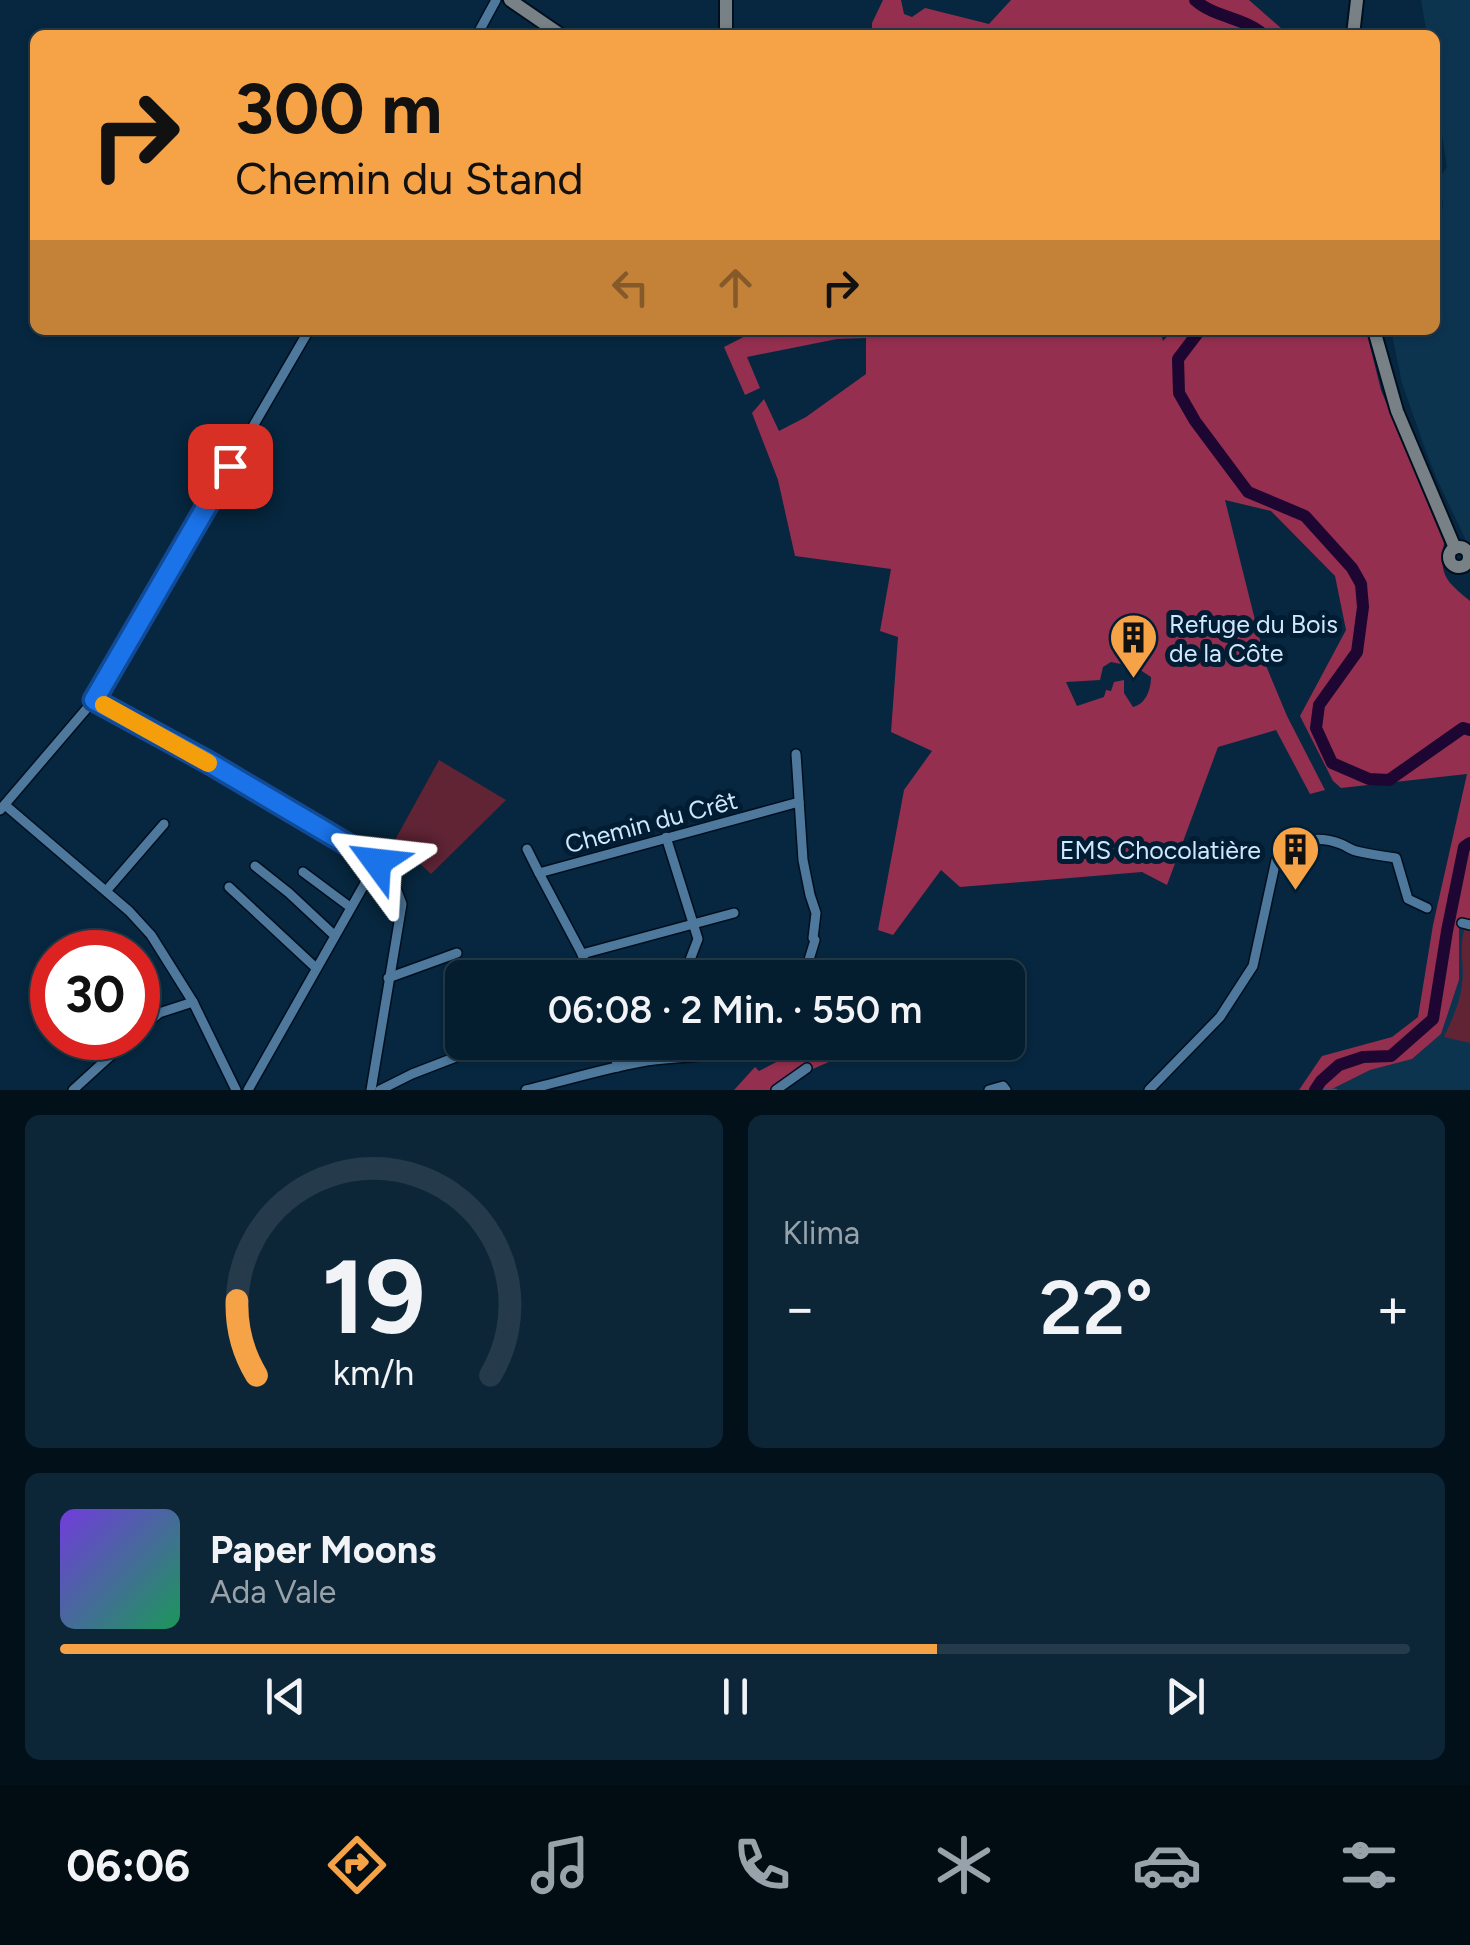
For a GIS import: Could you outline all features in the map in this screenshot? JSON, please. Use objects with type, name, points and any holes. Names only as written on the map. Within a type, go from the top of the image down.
[{"type":"main road","points":[[510,0],[553,30]]},
{"type":"main road","points":[[726,0],[726,30]]},
{"type":"main road","points":[[1354,30],[1357,0]]},
{"type":"main road","points":[[1375,335],[1397,411],[1466,559]]},
{"type":"street","points":[[480,30],[496,0]]},
{"type":"street","points":[[236,1090],[193,1002],[152,935],[106,891],[2,807],[94,700],[307,335]]},
{"type":"street","points":[[94,700],[377,862],[396,886],[402,904],[371,1090]]},
{"type":"street","points":[[796,754],[803,860],[816,913],[815,940],[809,960]]},
{"type":"street","name":"Chemin du Crêt","points":[[527,849],[539,873],[799,802]]},
{"type":"street","points":[[106,891],[162,826]]},
{"type":"street","points":[[666,837],[698,940],[690,960]]},
{"type":"street","points":[[1149,1090],[1220,1017],[1254,966],[1276,860],[1288,848],[1306,840],[1333,842],[1351,850],[1396,858],[1408,899],[1427,908]]},
{"type":"street","points":[[248,1090],[377,862]]},
{"type":"street","points":[[255,866],[334,936]]},
{"type":"street","points":[[304,872],[350,907]]},
{"type":"street","points":[[539,873],[584,960]]},
{"type":"street","points":[[229,887],[316,968]]},
{"type":"street","points":[[582,954],[734,913]]},
{"type":"street","points":[[388,978],[457,953]]},
{"type":"street","points":[[160,1013],[193,1002]]},
{"type":"street","points":[[73,1090],[106,1060]]},
{"type":"street","points":[[380,1090],[448,1060]]},
{"type":"street","points":[[616,1060],[618,1067]]},
{"type":"street","points":[[526,1090],[653,1060]]},
{"type":"street","points":[[776,1090],[807,1068]]},
{"type":"street","points":[[990,1090],[1004,1088]]},
{"type":"shaded area","points":[[883,0],[901,0],[904,14],[912,17],[925,8],[989,24],[1011,0],[1249,0],[1283,30],[872,30]]},
{"type":"shaded area","points":[[1421,0],[1470,0],[1470,549],[1423,443],[1402,383],[1392,335],[1440,335],[1440,177],[1447,167],[1440,122],[1440,30],[1426,30]]},
{"type":"shaded area","points":[[747,335],[1161,335],[1163,341],[1168,335],[1367,335],[1381,390],[1444,543],[1444,571],[1450,583],[1470,601],[1470,922],[1459,920],[1459,980],[1441,1034],[1412,1059],[1370,1070],[1330,1090],[1299,1090],[1322,1056],[1392,1037],[1418,1017],[1433,925],[1467,774],[1341,788],[1333,781],[1300,716],[1346,630],[1335,576],[1271,511],[1225,500],[1267,668],[1325,790],[1310,794],[1276,730],[1218,747],[1167,885],[1142,872],[960,887],[941,870],[893,935],[878,930],[904,790],[932,751],[891,732],[898,637],[880,631],[891,569],[795,556],[778,480],[752,413],[764,399],[779,431],[806,417],[866,374],[866,338],[837,339],[747,357],[760,388],[745,395],[724,347]],"holes":[[[1111,662],[1121,664],[1127,672],[1134,666],[1151,677],[1149,691],[1133,707],[1124,693],[1124,680],[1114,682],[1104,697],[1077,706],[1066,682],[1100,680],[1103,667]]]},
{"type":"shaded area","points":[[439,760],[506,800],[431,874],[395,840]]},
{"type":"shaded area","points":[[1459,919],[1470,922],[1470,1090],[1330,1090],[1370,1070],[1412,1059],[1441,1034],[1459,980]]},
{"type":"shaded area","points":[[1465,928],[1470,931],[1470,1043],[1444,1037],[1461,991]]},
{"type":"shaded area","points":[[780,1060],[833,1060],[799,1075],[778,1090],[734,1090],[755,1067],[759,1071]]},
{"type":"waterway","points":[[1195,0],[1257,30]]},
{"type":"waterway","points":[[1196,335],[1178,359],[1179,393],[1195,421],[1248,492],[1305,516],[1352,568],[1361,584],[1363,607],[1357,652],[1319,705],[1316,728],[1332,763],[1369,779],[1389,780],[1463,728],[1470,730]]},
{"type":"waterway","points":[[1315,1090],[1339,1065],[1363,1057],[1391,1056],[1433,1019],[1464,847],[1470,843]]},
{"type":"waterway","points":[[1316,1089],[1336,1090]]},
{"type":"slow traffic","points":[[104,705],[208,763]]},
{"type":"place","name":"Refuge du Bois de la Côte","points":[[1134,680]]},
{"type":"place","name":"EMS Chocolatière","points":[[1296,892]]},
{"type":"route","points":[[230,466],[94,700],[377,862]]}]
